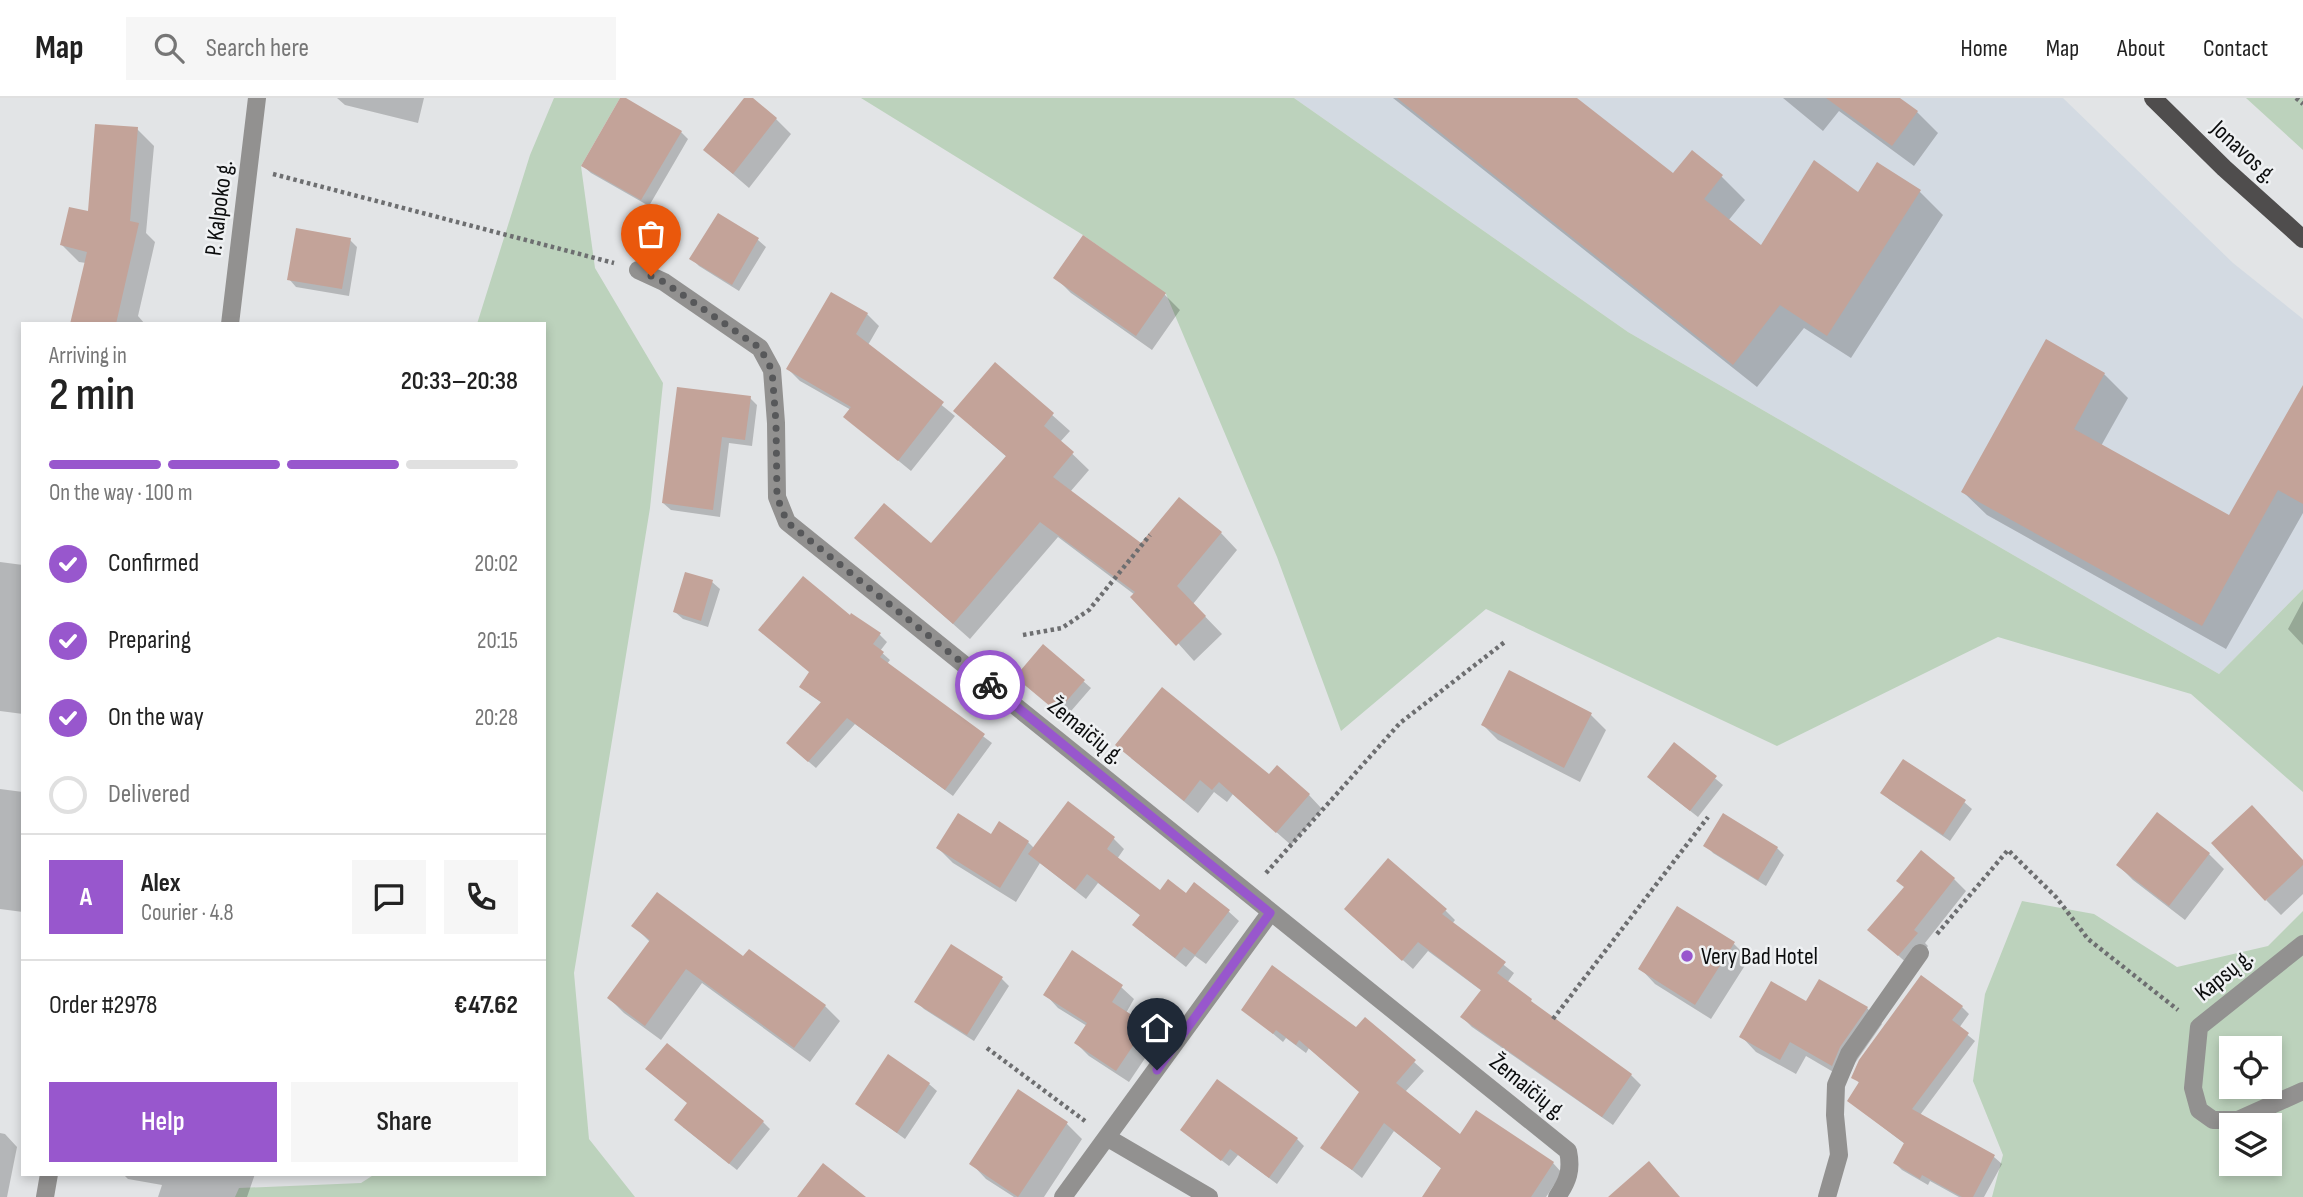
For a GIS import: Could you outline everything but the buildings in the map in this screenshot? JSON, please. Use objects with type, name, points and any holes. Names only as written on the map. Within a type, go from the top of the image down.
[{"type":"main road","name":"Jonavos g.","points":[[2153,98],[2224,168],[2303,239]]},
{"type":"street","name":"P. Kalpoko g.","points":[[230,322],[257,98]]},
{"type":"street","name":"Žemaičių g.","points":[[638,270],[664,282],[760,348],[772,370],[777,497],[787,522],[1568,1151],[1571,1165],[1568,1180],[1557,1197]]},
{"type":"street","points":[[1063,1197],[1270,913]]},
{"type":"street","name":"Kapsų g.","points":[[2303,944],[2199,1027],[2193,1088],[2199,1110],[2213,1120],[2238,1121],[2303,1091]]},
{"type":"street","points":[[1827,1197],[1839,1155],[1835,1115],[1836,1085],[1849,1054],[1920,953]]},
{"type":"street","points":[[1108,1138],[1209,1197]]},
{"type":"street","points":[[45,1197],[49,1176]]},
{"type":"path","points":[[2296,98],[2303,104]]},
{"type":"path","points":[[289,178],[638,270]]},
{"type":"path","points":[[1023,635],[1062,628],[1089,610],[1150,535]]},
{"type":"path","points":[[1248,894],[1400,723],[1506,642]]},
{"type":"path","points":[[1553,1019],[1708,817]]},
{"type":"path","points":[[1920,953],[2008,850],[2056,897],[2088,939],[2199,1027]]},
{"type":"path","points":[[987,1048],[1108,1138]]},
{"type":"shaded area","points":[[1294,98],[2063,98],[2233,263],[2303,319],[2303,589],[2219,674],[1628,332]]},
{"type":"green space","points":[[554,98],[620,98],[581,166],[595,268],[663,383],[650,508],[574,973],[589,1139],[635,1197],[235,1197],[239,1188],[361,1183],[372,1176],[546,1176],[546,322],[478,322],[530,155]]},
{"type":"green space","points":[[861,98],[1294,98],[1628,332],[2219,674],[2303,589],[2303,792],[2191,694],[1998,637],[1777,746],[1486,609],[1341,731],[1277,557],[1166,294],[1083,235]]},
{"type":"green space","points":[[2246,98],[2303,98],[2303,150]]},
{"type":"green space","points":[[2022,901],[2094,914],[2177,967],[2268,946],[2303,911],[2303,1197],[1992,1197],[2003,1155],[1973,1081],[1985,994]]},
{"type":"way so far","points":[[651,276],[664,282],[760,348],[772,370],[777,497],[787,522],[990,685]]},
{"type":"place","name":"Very Bad Hotel","points":[[1687,956]]},
{"type":"route","points":[[990,685],[1270,913],[1157,1070]]}]
